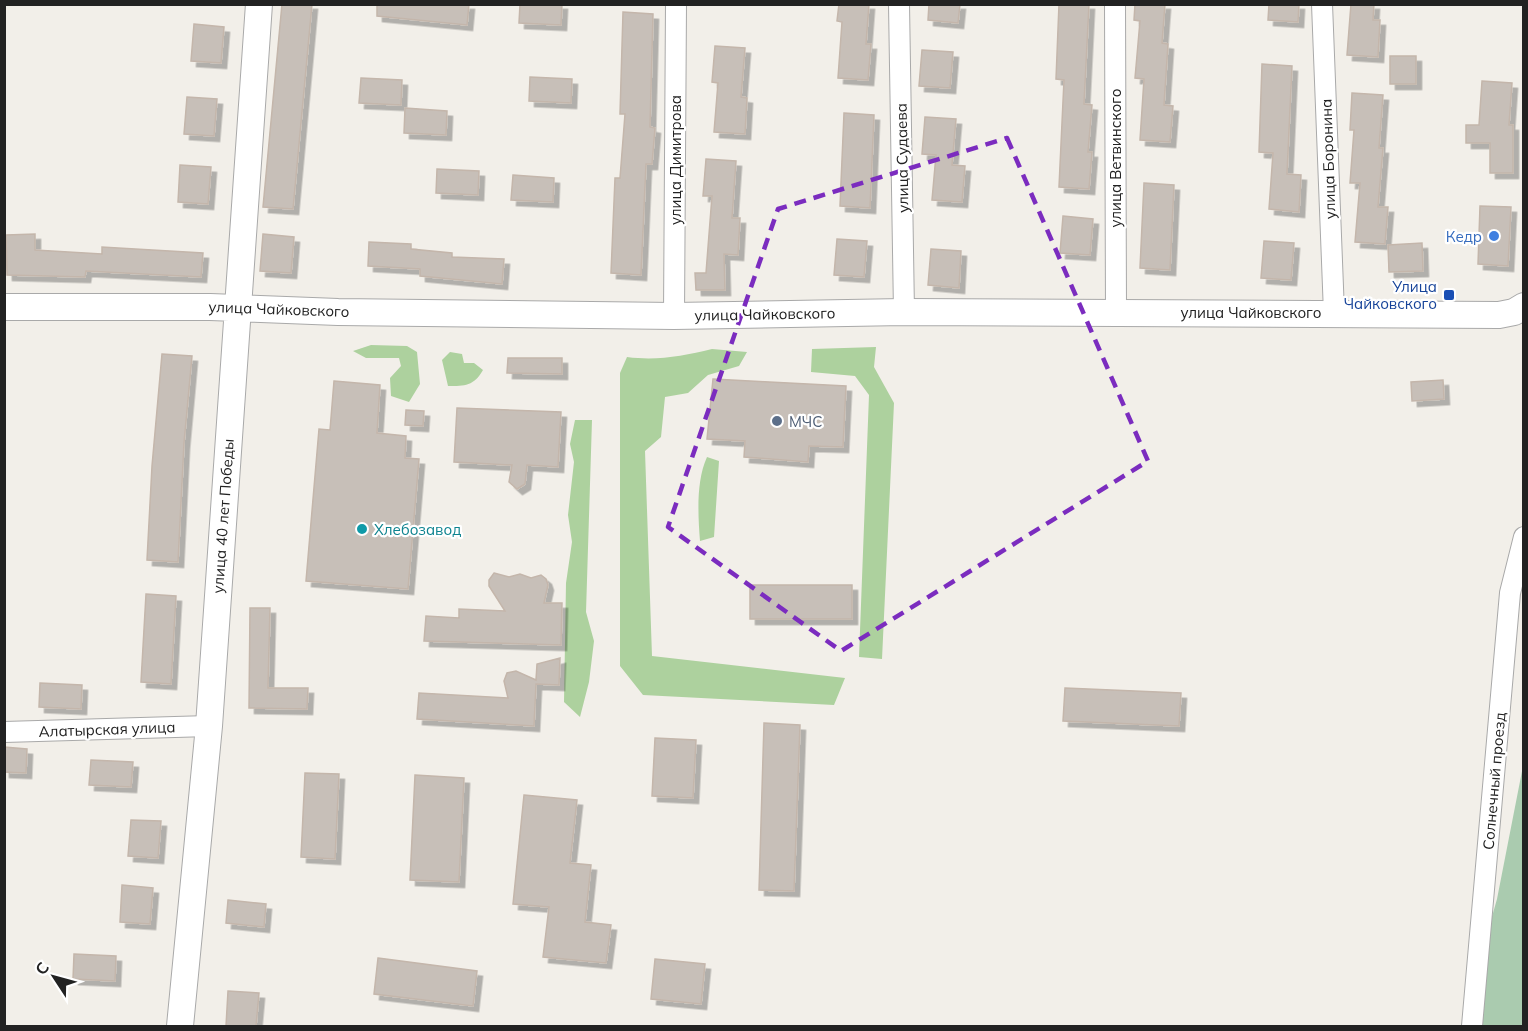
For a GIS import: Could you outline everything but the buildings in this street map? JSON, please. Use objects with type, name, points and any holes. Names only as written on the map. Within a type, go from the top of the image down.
[{"type":"street","name":"улица 40 лет Победы","points":[[180,1026],[209,726],[259,4]]},
{"type":"street","name":"улица Димитрова","points":[[674,316],[676,4]]},
{"type":"street","name":"улица Судаева","points":[[899,4],[904,312]]},
{"type":"street","name":"улица Ветвинского","points":[[1114,4],[1116,312]]},
{"type":"street","name":"улица Боронина","points":[[1322,4],[1334,313]]},
{"type":"street","name":"улица Чайковского","points":[[4,307],[237,308],[338,312],[674,316],[904,312],[1499,315],[1515,312],[1524,306]]},
{"type":"street","name":"Солнечный проезд","points":[[1472,1026],[1510,592],[1524,537]]},
{"type":"street","name":"Алатырская улица","points":[[4,732],[209,726]]},
{"type":"highlighted area","points":[[1007,138],[1148,461],[841,651],[668,527],[778,209]]},
{"type":"green space","points":[[371,345],[407,346],[417,352],[420,384],[409,402],[391,396],[390,378],[401,366],[399,358],[366,358],[353,351]]},
{"type":"green space","points":[[876,347],[874,367],[894,403],[882,659],[859,657],[869,395],[855,376],[811,372],[812,349]]},
{"type":"green space","points":[[712,349],[747,352],[739,366],[708,375],[688,393],[665,397],[661,437],[645,451],[652,656],[845,678],[834,705],[643,695],[620,666],[620,373],[627,357],[670,357]]},
{"type":"green space","points":[[450,352],[462,354],[464,363],[474,363],[483,370],[472,382],[448,386],[442,360]]},
{"type":"green space","points":[[575,420],[592,420],[586,612],[594,641],[589,682],[580,717],[564,702],[566,583],[572,542],[568,515],[574,462],[570,444]]},
{"type":"green space","points":[[707,457],[719,461],[714,537],[700,541],[699,487]]},
{"type":"green space","points":[[1523,766],[1523,1026],[1461,1026],[1497,899]]},
{"type":"place","name":"Кедр","points":[[1494,236]]},
{"type":"place","name":"Улица Чайковского","points":[[1449,295]]},
{"type":"place","name":"МЧС","points":[[777,421]]},
{"type":"place","name":"Хлебозавод","points":[[362,529]]}]
